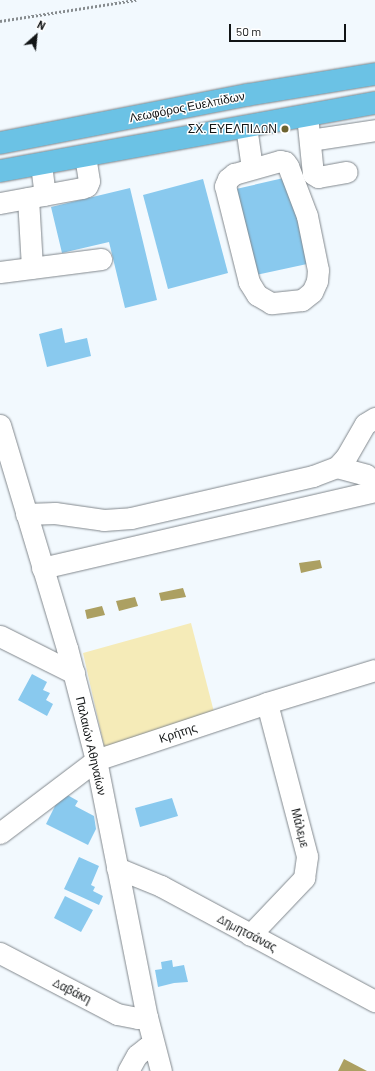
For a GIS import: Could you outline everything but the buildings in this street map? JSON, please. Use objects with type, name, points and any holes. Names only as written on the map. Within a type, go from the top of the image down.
[{"type":"main road","name":"Λεωφόρος Ευελπίδων","points":[[0,143],[247,95],[375,74]]},
{"type":"main road","points":[[0,171],[306,115],[374,110]]},
{"type":"street","points":[[306,115],[313,174],[315,176],[348,172]]},
{"type":"street","points":[[246,126],[252,168]]},
{"type":"street","points":[[310,140],[375,130]]},
{"type":"street","points":[[0,203],[87,186],[89,181],[85,156]]},
{"type":"street","points":[[280,161],[285,162],[288,166],[307,216],[318,270],[317,281],[312,292],[302,300],[271,303],[257,295],[249,282],[225,186],[228,179],[234,174],[252,168],[280,161]]},
{"type":"street","points":[[32,268],[36,196],[41,164]]},
{"type":"street","points":[[0,272],[101,260]]},
{"type":"street","points":[[26,514],[55,513],[104,520],[131,518],[313,476],[337,467],[346,457],[364,424],[373,419]]},
{"type":"street","name":"Παλαιών Αθηναίων","points":[[0,425],[74,674],[96,760],[147,1017],[161,1071]]},
{"type":"street","points":[[337,467],[366,475],[375,482]]},
{"type":"street","points":[[42,568],[375,491]]},
{"type":"street","points":[[0,636],[74,674]]},
{"type":"street","name":"Κρήτης","points":[[0,833],[96,760],[267,703],[375,670]]},
{"type":"street","name":"Μάλεμε","points":[[250,935],[304,878],[307,856],[267,703]]},
{"type":"street","name":"Δημητσάνας","points":[[117,868],[161,886],[375,1001]]},
{"type":"street","name":"Δαβάκη","points":[[0,953],[117,1014],[138,1018],[147,1017]]},
{"type":"street","points":[[128,1071],[137,1055],[146,1048],[154,1047]]},
{"type":"path","points":[[0,21],[117,1],[136,0]]},
{"type":"shaded area","points":[[320,560],[322,568],[301,573],[299,563]]},
{"type":"shaded area","points":[[183,588],[186,597],[161,601],[159,593]]},
{"type":"shaded area","points":[[135,597],[138,606],[119,611],[116,601]]},
{"type":"shaded area","points":[[102,606],[105,615],[87,619],[85,610]]},
{"type":"shaded area","points":[[191,623],[214,712],[105,750],[83,653]]},
{"type":"shaded area","points":[[344,1059],[367,1071],[338,1071]]},
{"type":"place","name":"ΣΧ. ΕΥΕΛΠΙΔΩΝ","points":[[285,129]]}]
